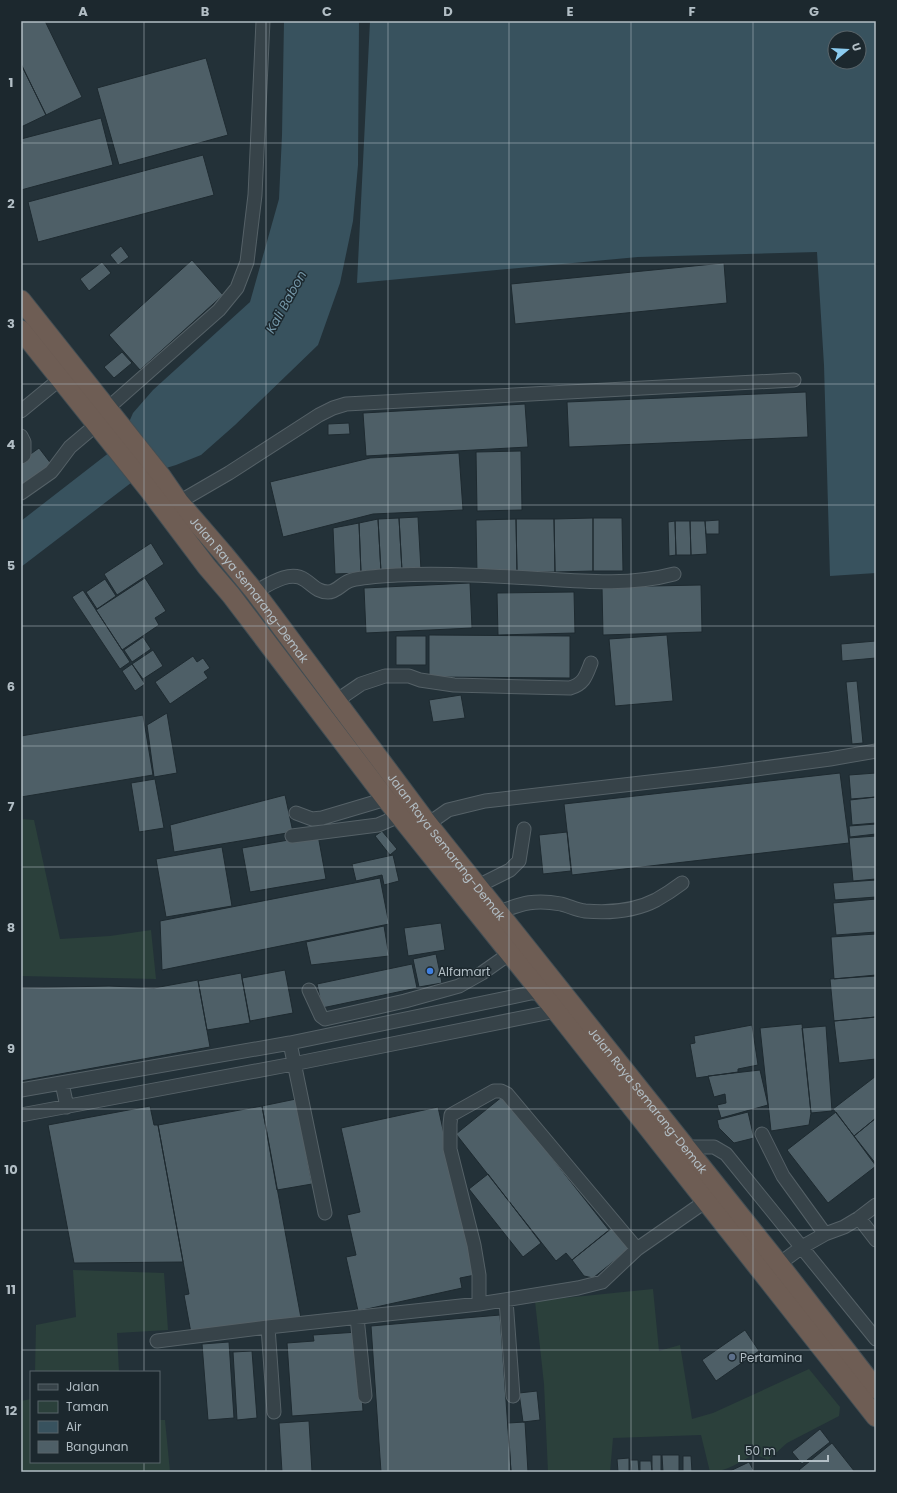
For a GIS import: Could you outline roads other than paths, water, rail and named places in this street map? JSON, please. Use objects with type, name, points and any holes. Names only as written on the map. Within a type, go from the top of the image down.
[{"type":"highway","name":"Jalan Raya Semarang-Demak","points":[[21,300],[107,422],[155,483],[207,567],[231,595],[399,816],[556,1011],[876,1417]]},
{"type":"highway","name":"Jalan Raya Semarang-Demak","points":[[21,330],[56,384],[107,422]]},
{"type":"highway","name":"Jalan Raya Semarang-Demak","points":[[155,483],[179,502],[223,553],[428,824],[687,1147],[876,1389]]},
{"type":"street","points":[[21,492],[51,472],[70,447],[107,422],[219,310],[237,288],[247,262],[255,195],[263,21]]},
{"type":"street","points":[[179,502],[229,473],[319,415],[333,408],[346,404],[794,380]]},
{"type":"street","points":[[21,411],[56,384]]},
{"type":"street","points":[[21,436],[24,442],[24,455],[21,457]]},
{"type":"street","points":[[254,592],[277,580],[290,576],[303,578],[318,591],[329,592],[338,589],[348,581],[397,575],[460,574],[588,582],[645,580],[674,574]]},
{"type":"street","points":[[336,701],[361,684],[385,676],[409,676],[420,680],[454,685],[570,688],[578,686],[585,679],[591,663]]},
{"type":"street","points":[[428,824],[448,810],[486,801],[727,773],[876,751]]},
{"type":"street","points":[[296,813],[312,819],[322,818],[386,799]]},
{"type":"street","points":[[292,836],[378,825],[399,816]]},
{"type":"street","points":[[478,886],[510,870],[519,861],[524,829]]},
{"type":"street","points":[[499,912],[519,904],[534,901],[561,904],[583,910],[604,912],[635,908],[657,900],[682,883]]},
{"type":"street","points":[[309,990],[321,1016],[326,1018],[405,1001],[460,986],[509,954]]},
{"type":"street","points":[[21,1090],[290,1043],[524,995],[541,993]]},
{"type":"street","points":[[21,1116],[294,1064],[556,1011]]},
{"type":"street","points":[[290,1043],[325,1213]]},
{"type":"street","points":[[186,1061],[190,1084]]},
{"type":"street","points":[[62,1083],[67,1107]]},
{"type":"street","points":[[479,1304],[479,1276],[474,1245],[450,1148],[450,1124],[451,1116],[494,1091],[501,1091],[507,1094],[637,1249]]},
{"type":"street","points":[[762,1134],[783,1176],[825,1234]]},
{"type":"street","points":[[687,1147],[714,1147],[726,1154],[876,1339]]},
{"type":"street","points":[[158,1341],[268,1327],[479,1304],[578,1288],[602,1282],[637,1249],[706,1201]]},
{"type":"street","points":[[779,1264],[802,1247],[825,1234],[844,1227],[876,1205]]},
{"type":"street","points":[[859,1218],[876,1240]]},
{"type":"street","points":[[506,1300],[513,1396]]},
{"type":"street","points":[[357,1317],[365,1396]]},
{"type":"street","points":[[268,1327],[274,1412]]},
{"type":"water","name":"Kali Babon","points":[[284,21],[359,21],[358,165],[353,221],[340,283],[318,345],[235,425],[201,455],[176,465],[140,476],[21,567],[21,521],[119,445],[133,413],[153,390],[250,302],[279,199],[282,135]]},
{"type":"water","points":[[370,21],[876,21],[876,573],[830,576],[824,365],[817,252],[638,257],[357,283]]},
{"type":"place","name":"Alfamart","points":[[430,971]]},
{"type":"place","name":"Pertamina","points":[[732,1357]]}]
